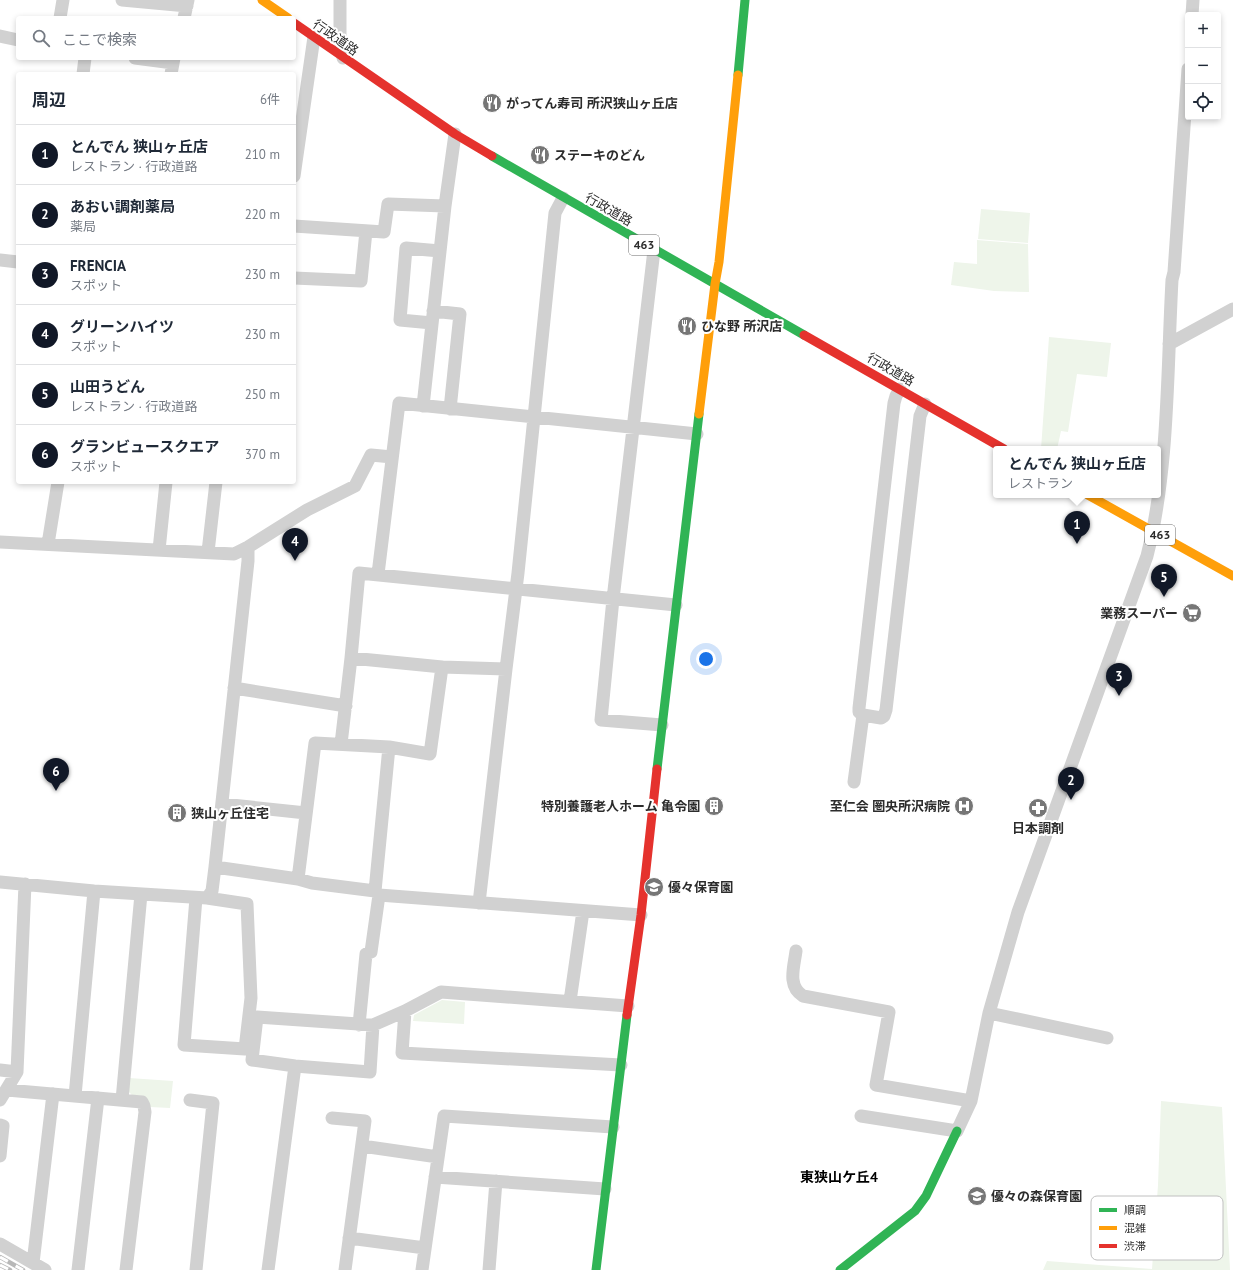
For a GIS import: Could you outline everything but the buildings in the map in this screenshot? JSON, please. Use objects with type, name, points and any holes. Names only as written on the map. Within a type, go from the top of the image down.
[{"type":"main road","points":[[262,0],[285,16]]},
{"type":"main road","points":[[596,1270],[628,1006],[641,915],[662,725],[715,284],[718,275],[745,0]]},
{"type":"main road","name":"行政道路","points":[[296,24],[455,134],[563,198],[999,446]]},
{"type":"main road","name":"463","points":[[1093,498],[1233,576]]},
{"type":"main road","points":[[840,1270],[915,1211],[926,1196],[957,1131]]},
{"type":"street","points":[[60,16],[62,0]]},
{"type":"street","points":[[122,0],[186,8]]},
{"type":"street","points":[[340,0],[340,34],[343,58]]},
{"type":"street","points":[[1192,12],[1193,0]]},
{"type":"street","points":[[0,36],[16,40]]},
{"type":"street","points":[[296,162],[314,37]]},
{"type":"street","points":[[83,72],[85,60]]},
{"type":"street","points":[[146,60],[172,65]]},
{"type":"street","points":[[1161,467],[1187,84]]},
{"type":"street","points":[[423,406],[445,206],[455,134]]},
{"type":"street","points":[[479,903],[506,669],[517,588],[555,213],[563,198]]},
{"type":"street","points":[[296,226],[384,232],[388,204],[445,206]]},
{"type":"street","points":[[296,278],[361,281],[366,231]]},
{"type":"street","points":[[440,251],[406,248],[400,320],[460,314],[450,409]]},
{"type":"street","points":[[654,250],[613,599],[601,720],[662,725]]},
{"type":"street","points":[[0,260],[16,262]]},
{"type":"street","points":[[1169,344],[1233,308]]},
{"type":"street","points":[[900,389],[894,403],[859,708],[859,712],[863,715],[880,718],[884,716],[886,710],[920,416],[925,404]]},
{"type":"street","points":[[378,574],[399,403],[697,434]]},
{"type":"street","points":[[0,542],[234,554],[248,547],[307,510],[355,486],[371,455],[392,457]]},
{"type":"street","points":[[48,544],[58,484]]},
{"type":"street","points":[[159,550],[166,484]]},
{"type":"street","points":[[208,552],[216,484]]},
{"type":"street","points":[[861,1116],[957,1131],[970,1101],[989,1013],[1018,912],[1147,556],[1158,498]]},
{"type":"street","points":[[0,882],[94,891],[202,898],[247,904],[251,998],[245,1049],[184,1045],[202,898],[212,891],[248,561],[248,547]]},
{"type":"street","points":[[341,744],[359,573],[517,588],[676,606]]},
{"type":"street","points":[[351,658],[442,667],[506,669]]},
{"type":"street","points":[[298,879],[315,743],[388,747],[430,754],[442,667]]},
{"type":"street","points":[[234,688],[346,706]]},
{"type":"street","points":[[854,782],[863,715]]},
{"type":"street","points":[[358,1025],[366,954],[372,952],[388,747]]},
{"type":"street","points":[[222,804],[306,814]]},
{"type":"street","points":[[215,867],[298,879],[312,883],[377,893],[479,903],[641,915]]},
{"type":"street","points":[[3,1095],[17,1072],[25,884]]},
{"type":"street","points":[[75,1096],[94,891]]},
{"type":"street","points":[[122,1100],[141,894]]},
{"type":"street","points":[[570,1001],[582,911]]},
{"type":"street","points":[[796,951],[793,984],[796,992],[803,996],[889,1012],[876,1085],[970,1101]]},
{"type":"street","points":[[373,1026],[370,1072],[295,1066],[252,1060],[257,1017],[373,1026],[441,992],[628,1006]]},
{"type":"street","points":[[405,1011],[402,1053],[621,1065]]},
{"type":"street","points":[[989,1013],[1107,1038]]},
{"type":"street","points":[[268,1270],[295,1066]]},
{"type":"street","points":[[0,1070],[17,1072]]},
{"type":"street","points":[[3,1095],[53,1094],[142,1102],[145,1112],[126,1270]]},
{"type":"street","points":[[33,1263],[53,1094]]},
{"type":"street","points":[[78,1270],[98,1098]]},
{"type":"street","points":[[190,1100],[212,1102],[196,1270]]},
{"type":"street","points":[[422,1270],[444,1116],[613,1127]]},
{"type":"street","points":[[332,1118],[365,1121],[344,1270]]},
{"type":"street","points":[[0,1125],[4,1126],[0,1156]]},
{"type":"street","points":[[362,1146],[438,1157]]},
{"type":"street","points":[[435,1177],[605,1189]]},
{"type":"street","points":[[489,1270],[496,1181]]},
{"type":"street","points":[[348,1238],[425,1248]]},
{"type":"street","points":[[0,1244],[45,1270]]},
{"type":"shaded area","points":[[981,209],[1030,213],[1028,243],[978,239]]},
{"type":"shaded area","points":[[977,240],[1028,244],[1029,292],[994,291],[951,285],[954,262],[977,264]]},
{"type":"shaded area","points":[[1049,337],[1111,343],[1107,377],[1077,374],[1068,432],[1061,431],[1058,446],[1041,446]]},
{"type":"shaded area","points":[[442,1000],[465,1002],[464,1024],[413,1021],[414,1015]]},
{"type":"shaded area","points":[[129,1078],[173,1081],[170,1108],[150,1107],[143,1096],[132,1095],[128,1091]]},
{"type":"shaded area","points":[[1161,1101],[1222,1107],[1230,1270],[1043,1270],[1047,1261],[1152,1269],[1153,1260],[1223,1260],[1223,1196],[1157,1196]]},
{"type":"railway","points":[[0,1257],[23,1270]]},
{"type":"railway","points":[[0,1265],[10,1270]]},
{"type":"traffic: fast","points":[[738,75],[745,0]]},
{"type":"traffic: fast","points":[[492,156],[804,335]]},
{"type":"traffic: fast","points":[[657,769],[699,414]]},
{"type":"traffic: fast","points":[[596,1270],[627,1015]]},
{"type":"traffic: fast","points":[[840,1270],[915,1211],[926,1196],[957,1131]]},
{"type":"traffic: slow","points":[[262,0],[285,16]]},
{"type":"traffic: slow","points":[[699,414],[719,262],[738,75]]},
{"type":"traffic: slow","points":[[1093,498],[1233,576]]},
{"type":"traffic: jam","points":[[296,24],[455,134],[492,156]]},
{"type":"traffic: jam","points":[[804,335],[999,446]]},
{"type":"traffic: jam","points":[[627,1015],[641,915],[657,769]]},
{"type":"place","name":"がってん寿司 所沢狭山ヶ丘店","points":[[492,103]]},
{"type":"place","name":"ステーキのどん","points":[[540,155]]},
{"type":"place","name":"ひな野 所沢店","points":[[687,326]]},
{"type":"place","name":"とんでん 狭山ヶ丘店","points":[[1077,544]]},
{"type":"place","name":"グリーンハイツ","points":[[295,561]]},
{"type":"place","name":"山田うどん","points":[[1164,597]]},
{"type":"place","name":"業務スーパー","points":[[1192,613]]},
{"type":"place","name":"FRENCIA","points":[[1119,696]]},
{"type":"place","name":"グランビュースクエア","points":[[56,791]]},
{"type":"place","name":"あおい調剤薬局","points":[[1071,800]]},
{"type":"place","name":"特別養護老人ホーム 亀令園","points":[[714,806]]},
{"type":"place","name":"至仁会 圏央所沢病院","points":[[964,806]]},
{"type":"place","name":"日本調剤","points":[[1038,808]]},
{"type":"place","name":"狭山ヶ丘住宅","points":[[177,813]]},
{"type":"place","name":"優々保育園","points":[[654,887]]},
{"type":"place","name":"優々の森保育園","points":[[977,1196]]},
{"type":"district","name":"東狭山ケ丘4","points":[[839,1177]]}]
